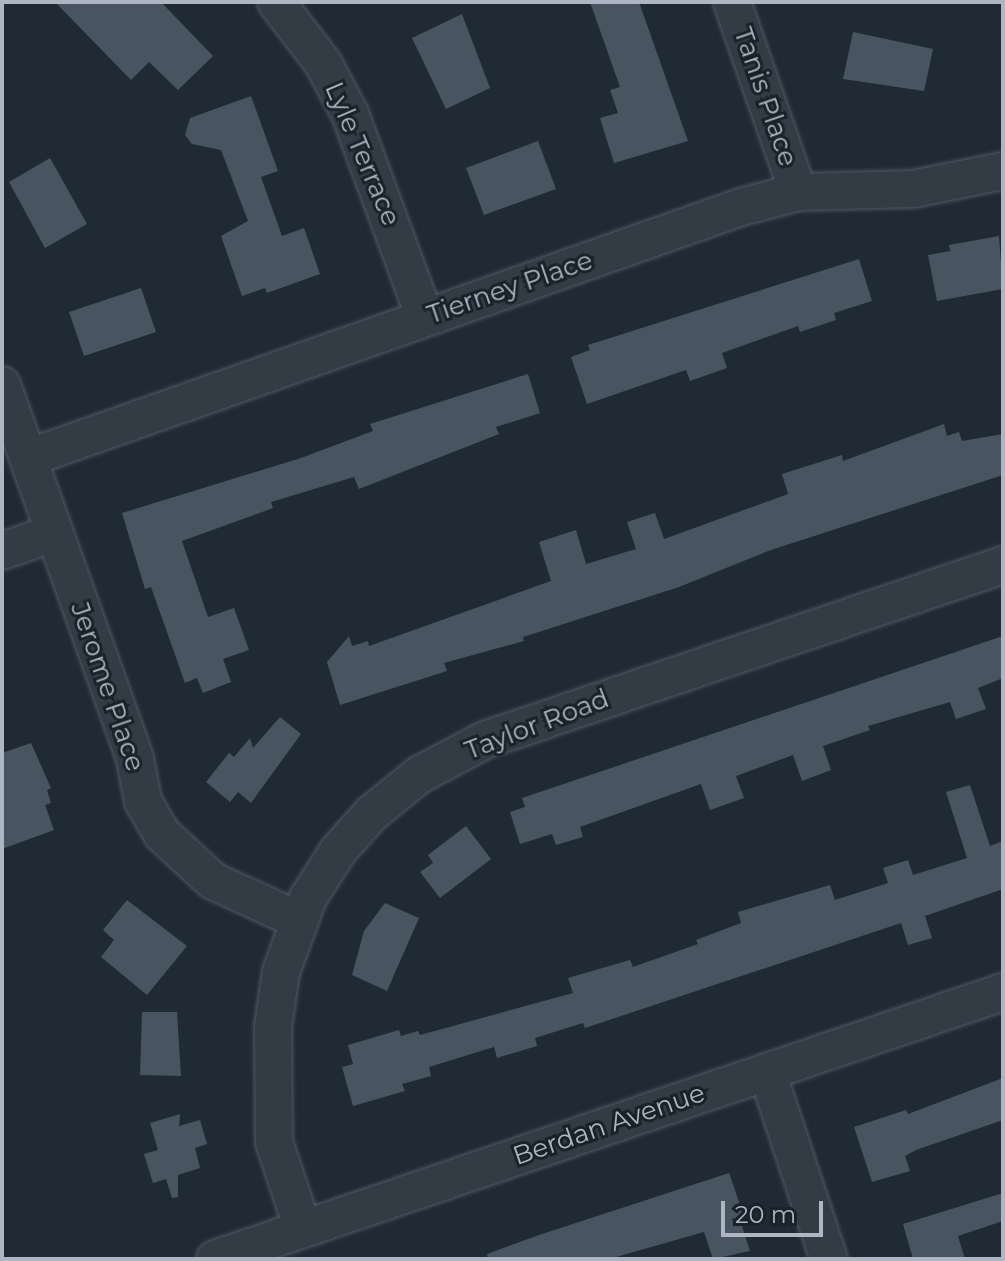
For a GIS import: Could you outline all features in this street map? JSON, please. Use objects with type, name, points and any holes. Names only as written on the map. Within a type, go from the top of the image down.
[{"type":"street","name":"Lyle Terrace","points":[[276,2],[323,63],[350,114],[425,318]]},
{"type":"street","name":"Tanis Place","points":[[732,2],[798,192]]},
{"type":"street","name":"Tierney Place","points":[[28,458],[741,207],[798,192],[913,189],[1003,171]]},
{"type":"street","name":"Jerome Place","points":[[2,385],[135,759],[143,801],[162,834],[213,881],[298,920]]},
{"type":"street","points":[[2,551],[54,533]]},
{"type":"street","name":"Taylor Road","points":[[303,1229],[274,1142],[273,1027],[281,972],[298,920],[338,851],[371,814],[419,775],[485,740],[1003,565]]},
{"type":"street","name":"Berdan Avenue","points":[[215,1259],[1003,992]]},
{"type":"street","points":[[767,1072],[829,1259]]},
{"type":"building","points":[[55,2],[161,2],[213,56],[178,90],[149,62],[131,80]]},
{"type":"building","points":[[590,2],[639,2],[688,141],[614,163],[600,118],[618,113],[610,90],[620,87]]},
{"type":"building","points":[[462,14],[490,88],[446,109],[412,38]]},
{"type":"building","points":[[853,32],[933,49],[924,91],[843,79]]},
{"type":"building","points":[[251,96],[278,171],[261,177],[282,236],[304,228],[320,274],[267,293],[265,288],[242,296],[221,236],[248,221],[221,150],[192,144],[185,135],[190,118]]},
{"type":"building","points":[[538,141],[556,189],[484,215],[466,168]]},
{"type":"building","points":[[50,158],[87,224],[45,248],[9,182]]},
{"type":"building","points":[[999,236],[1003,289],[937,301],[928,255],[950,251],[949,245]]},
{"type":"building","points":[[859,259],[872,301],[834,313],[836,320],[800,332],[798,326],[722,353],[727,368],[690,381],[686,370],[587,404],[571,357],[590,350],[588,345]]},
{"type":"building","points":[[141,288],[156,332],[84,356],[69,312]]},
{"type":"building","points":[[528,374],[540,413],[496,427],[499,434],[359,489],[354,477],[271,502],[273,508],[182,541],[208,617],[234,608],[249,650],[223,659],[231,682],[203,693],[197,678],[185,683],[151,587],[145,589],[122,513],[301,458],[373,431],[370,424]]},
{"type":"building","points":[[944,424],[947,436],[959,432],[962,441],[1003,434],[1003,475],[771,550],[679,587],[523,637],[524,641],[444,663],[447,671],[340,705],[327,662],[349,636],[352,646],[368,641],[369,646],[551,581],[539,542],[576,530],[586,564],[636,549],[627,522],[655,513],[664,539],[788,494],[782,474],[842,455],[843,461]]},
{"type":"building","points":[[1003,636],[1003,678],[978,688],[986,709],[956,719],[950,702],[868,726],[870,730],[823,746],[831,770],[802,781],[793,755],[736,776],[744,798],[710,810],[701,784],[580,827],[583,837],[556,845],[552,834],[520,844],[510,812],[525,807],[522,798]]},
{"type":"building","points":[[280,717],[301,734],[251,803],[238,792],[230,802],[206,782],[229,753],[234,757],[250,738],[253,748]]},
{"type":"building","points":[[31,743],[51,788],[47,790],[51,803],[45,805],[54,830],[2,849],[2,753]]},
{"type":"building","points":[[970,785],[990,846],[1003,841],[1003,889],[925,916],[932,938],[908,945],[901,923],[585,1028],[583,1023],[535,1038],[537,1046],[497,1058],[494,1047],[429,1067],[431,1076],[402,1084],[405,1091],[353,1106],[342,1067],[353,1064],[348,1045],[399,1030],[401,1036],[418,1031],[420,1035],[573,993],[568,978],[630,960],[633,967],[698,944],[696,940],[741,923],[738,912],[830,885],[835,900],[888,883],[883,868],[908,860],[913,875],[967,858],[946,792]]},
{"type":"building","points":[[466,826],[491,859],[440,898],[420,872],[433,863],[428,855]]},
{"type":"building","points":[[127,900],[187,946],[147,995],[101,957],[114,940],[103,930]]},
{"type":"building","points":[[385,903],[419,918],[387,991],[352,975],[364,931]]},
{"type":"building","points":[[142,1012],[177,1012],[181,1076],[140,1075]]},
{"type":"building","points":[[1003,1078],[1003,1120],[916,1150],[905,1156],[910,1171],[872,1182],[854,1127],[906,1110],[908,1114]]},
{"type":"building","points":[[180,1114],[179,1126],[200,1120],[207,1144],[195,1148],[200,1168],[178,1175],[178,1197],[172,1198],[166,1179],[153,1183],[144,1154],[158,1150],[150,1123]]},
{"type":"building","points":[[729,1173],[746,1222],[741,1223],[750,1251],[713,1259],[704,1232],[609,1259],[488,1259],[487,1254],[539,1235]]},
{"type":"building","points":[[1003,1193],[1003,1221],[958,1236],[965,1259],[913,1259],[903,1224]]}]
